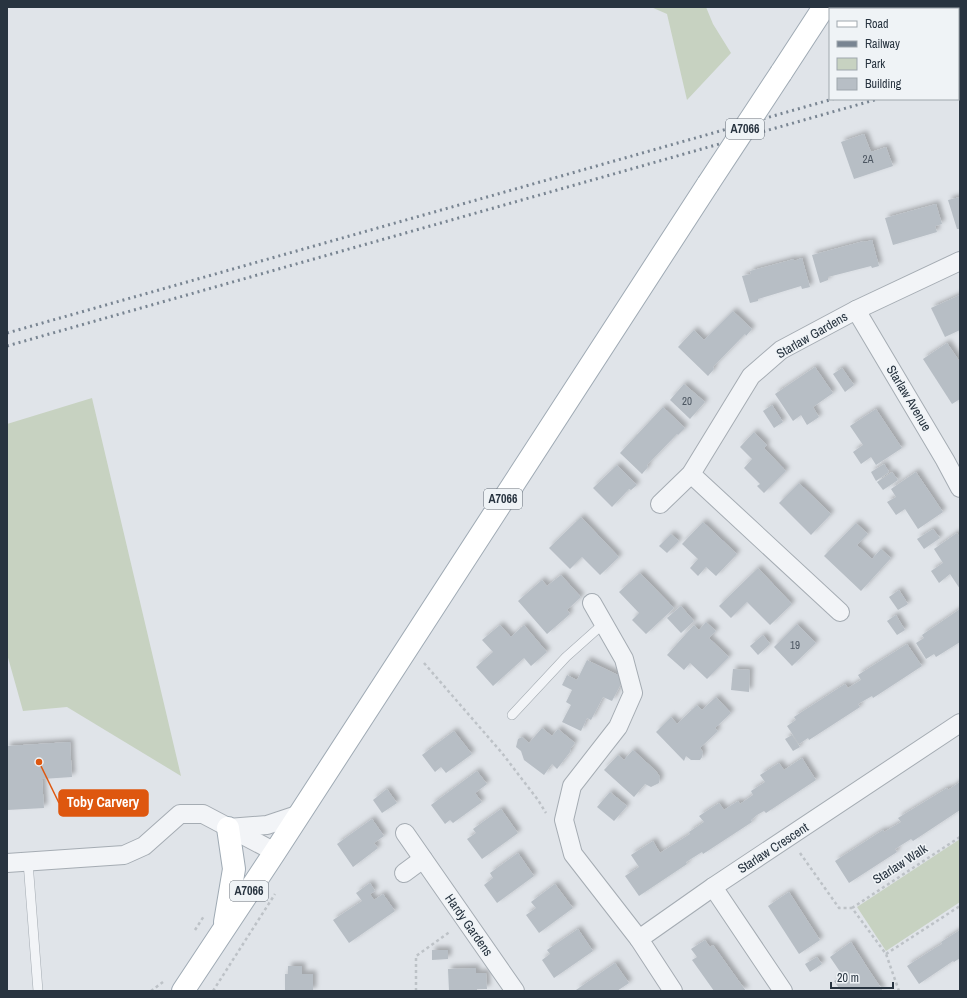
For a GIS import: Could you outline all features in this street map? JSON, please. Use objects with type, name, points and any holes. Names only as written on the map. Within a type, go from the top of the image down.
[{"type":"main road","name":"A7066","points":[[183,991],[300,814],[824,7]]},
{"type":"main road","points":[[224,929],[234,869],[228,828]]},
{"type":"street","name":"Starlaw Gardens","points":[[660,504],[692,474],[750,376],[781,350],[856,310],[960,261]]},
{"type":"street","name":"Starlaw Avenue","points":[[856,310],[960,488]]},
{"type":"street","points":[[692,474],[840,612]]},
{"type":"street","points":[[592,603],[624,659],[633,693],[618,727],[572,786],[564,820],[573,854],[639,939],[673,991]]},
{"type":"street","name":"Starlaw Crescent","points":[[639,939],[713,887],[960,723]]},
{"type":"street","points":[[7,863],[124,855],[144,846],[180,814],[203,814],[275,852]]},
{"type":"street","points":[[228,828],[267,825],[300,814]]},
{"type":"street","name":"Hardy Gardens","points":[[405,833],[515,991]]},
{"type":"street","points":[[404,873],[423,858]]},
{"type":"street","points":[[713,887],[783,991]]},
{"type":"lane","points":[[512,715],[566,657],[603,624]]},
{"type":"lane","points":[[28,862],[38,991]]},
{"type":"path","points":[[424,663],[502,753],[538,800],[549,819]]},
{"type":"path","points":[[790,837],[839,908],[852,908],[886,954],[899,991]]},
{"type":"path","name":"Starlaw Walk","points":[[852,908],[960,837]]},
{"type":"path","points":[[886,954],[960,906]]},
{"type":"path","points":[[416,991],[416,956],[466,920]]},
{"type":"green space","points":[[651,7],[706,7],[713,24],[731,53],[687,100],[667,14]]},
{"type":"green space","points":[[92,398],[181,776],[67,707],[23,711],[7,654],[7,424]]},
{"type":"green space","points":[[960,839],[960,902],[886,951],[857,907]]},
{"type":"building","points":[[864,134],[871,152],[886,147],[893,166],[854,179],[841,142]]},
{"type":"building","points":[[960,197],[960,229],[957,229],[948,200]]},
{"type":"building","points":[[936,204],[942,224],[935,226],[937,232],[893,245],[885,218]]},
{"type":"building","points":[[872,240],[879,266],[872,268],[871,266],[828,277],[828,280],[820,283],[812,255]]},
{"type":"building","points":[[802,258],[810,287],[802,289],[801,286],[758,299],[758,301],[750,303],[742,276],[751,274],[750,271]]},
{"type":"building","points":[[960,295],[960,330],[945,337],[931,308]]},
{"type":"building","points":[[733,311],[752,329],[746,336],[745,334],[713,367],[714,369],[708,376],[678,347],[694,330],[704,340]]},
{"type":"building","points":[[947,343],[960,362],[960,399],[952,404],[923,359]]},
{"type":"building","points":[[815,367],[833,393],[813,407],[819,417],[807,425],[801,415],[793,421],[775,394]]},
{"type":"building","points":[[842,368],[854,385],[845,392],[833,374]]},
{"type":"building","points":[[684,384],[705,402],[690,419],[670,400]]},
{"type":"building","points":[[772,405],[783,422],[774,428],[763,411]]},
{"type":"building","points":[[663,407],[685,428],[678,435],[677,434],[647,465],[648,467],[642,474],[620,453]]},
{"type":"building","points":[[876,409],[902,448],[876,465],[871,457],[861,464],[853,452],[863,445],[850,426]]},
{"type":"building","points":[[754,432],[767,445],[764,448],[786,471],[764,493],[757,486],[760,484],[744,468],[752,459],[740,447]]},
{"type":"building","points":[[884,464],[889,472],[876,481],[871,472]]},
{"type":"building","points":[[617,465],[637,485],[631,490],[629,489],[612,507],[593,488]]},
{"type":"building","points":[[892,472],[898,480],[883,490],[877,482]]},
{"type":"building","points":[[916,472],[943,512],[918,529],[905,509],[896,515],[887,502],[896,497],[891,489]]},
{"type":"building","points":[[799,483],[831,514],[811,535],[779,503]]},
{"type":"building","points":[[581,517],[619,557],[600,575],[582,557],[570,569],[549,548]]},
{"type":"building","points":[[703,522],[737,554],[716,576],[706,567],[698,576],[690,568],[698,559],[682,544]]},
{"type":"building","points":[[856,523],[868,534],[857,545],[872,559],[881,549],[891,558],[861,591],[824,556]]},
{"type":"building","points":[[933,529],[940,538],[924,549],[917,539]]},
{"type":"building","points":[[957,533],[960,538],[960,589],[950,574],[939,583],[931,571],[943,563],[934,549]]},
{"type":"building","points":[[671,534],[679,541],[667,553],[659,546]]},
{"type":"building","points":[[758,568],[792,604],[770,625],[747,602],[731,618],[719,606]]},
{"type":"building","points":[[640,573],[674,608],[646,634],[632,620],[639,613],[619,592]]},
{"type":"building","points":[[561,575],[581,597],[567,610],[570,614],[547,634],[518,601],[542,580],[547,586]]},
{"type":"building","points":[[899,590],[908,604],[898,610],[889,597]]},
{"type":"building","points":[[681,606],[694,621],[681,633],[667,618]]},
{"type":"building","points":[[960,609],[960,642],[936,657],[934,654],[926,659],[916,643],[924,638],[922,635]]},
{"type":"building","points":[[896,615],[905,630],[897,635],[887,621]]},
{"type":"building","points":[[706,622],[716,631],[709,638],[729,657],[707,679],[690,663],[684,670],[667,655],[694,625],[699,630]]},
{"type":"building","points":[[797,624],[816,643],[792,666],[774,647]]},
{"type":"building","points":[[500,625],[511,637],[524,625],[547,652],[531,666],[524,658],[493,686],[476,667],[493,652],[482,640]]},
{"type":"building","points":[[763,635],[770,644],[758,655],[750,646]]},
{"type":"building","points":[[907,644],[922,666],[873,698],[872,696],[858,704],[860,707],[809,740],[808,738],[799,744],[787,726],[796,720],[794,717],[845,684],[848,688],[861,680],[858,675]]},
{"type":"building","points":[[587,660],[624,678],[612,701],[603,697],[591,720],[587,718],[581,731],[562,722],[571,705],[566,702],[572,690],[562,685],[567,675],[577,680]]},
{"type":"building","points":[[733,669],[750,670],[749,692],[731,690]]},
{"type":"building","points":[[716,697],[731,713],[715,728],[718,731],[700,748],[703,752],[700,760],[691,760],[686,756],[684,761],[656,732],[671,717],[677,724],[697,705],[702,710]]},
{"type":"building","points":[[542,728],[552,736],[558,729],[575,743],[557,769],[552,764],[544,775],[524,760],[521,751],[516,747],[518,739],[522,737],[529,743]]},
{"type":"building","points":[[454,731],[472,754],[446,773],[441,767],[435,772],[422,755]]},
{"type":"building","points":[[792,735],[800,747],[793,751],[785,739]]},
{"type":"building","points":[[70,742],[72,777],[42,779],[44,808],[7,810],[7,746]]},
{"type":"building","points":[[633,750],[656,771],[660,777],[659,783],[651,787],[645,784],[634,797],[604,770],[618,755],[624,760]]},
{"type":"building","points":[[802,758],[816,780],[766,813],[764,811],[757,815],[751,820],[752,822],[703,854],[702,852],[686,862],[687,864],[639,896],[625,876],[639,867],[631,855],[653,841],[660,853],[690,834],[689,832],[704,822],[699,816],[719,803],[724,810],[738,801],[740,804],[753,795],[751,791],[765,782],[760,775],[779,763],[784,770]]},
{"type":"building","points":[[477,771],[487,784],[475,793],[482,802],[453,823],[450,820],[445,824],[431,805]]},
{"type":"building","points":[[960,782],[960,810],[913,841],[911,839],[895,849],[897,852],[849,883],[835,861],[883,830],[884,832],[901,822],[898,818],[947,788],[948,790]]},
{"type":"building","points":[[387,789],[397,803],[382,813],[373,800]]},
{"type":"building","points":[[610,792],[627,806],[614,821],[597,807]]},
{"type":"building","points":[[501,809],[518,833],[482,859],[467,839],[476,833],[473,829]]},
{"type":"building","points":[[372,819],[384,836],[374,843],[378,848],[353,867],[337,844]]},
{"type":"building","points":[[518,853],[534,876],[497,903],[484,885],[493,878],[490,873]]},
{"type":"building","points":[[370,883],[375,891],[370,894],[374,900],[383,894],[395,911],[349,943],[333,920],[362,901],[356,893]]},
{"type":"building","points":[[555,884],[573,908],[539,933],[526,915],[536,908],[531,902]]},
{"type":"building","points":[[789,892],[820,940],[799,954],[768,906]]},
{"type":"building","points":[[578,929],[593,951],[554,978],[542,960],[550,954],[547,950]]},
{"type":"building","points":[[960,930],[960,958],[954,962],[953,961],[919,984],[907,966],[942,944],[941,942]]},
{"type":"building","points":[[705,940],[710,947],[713,945],[746,991],[714,991],[692,960],[697,957],[691,949]]},
{"type":"building","points":[[851,942],[883,991],[841,991],[834,981],[843,976],[830,957]]},
{"type":"building","points":[[432,950],[448,950],[448,959],[432,960]]},
{"type":"building","points":[[817,957],[822,964],[810,972],[805,964]]},
{"type":"building","points":[[615,963],[629,983],[617,991],[576,990]]},
{"type":"building","points":[[288,966],[302,966],[302,974],[313,974],[313,991],[285,991],[285,974],[288,974]]},
{"type":"building","points":[[476,968],[476,973],[486,973],[487,989],[477,989],[477,991],[449,991],[448,969]]},
{"type":"railway","points":[[7,333],[829,100]]},
{"type":"railway","points":[[7,346],[874,100]]},
{"type":"place","name":"Toby Carvery","points":[[39,762]]}]
